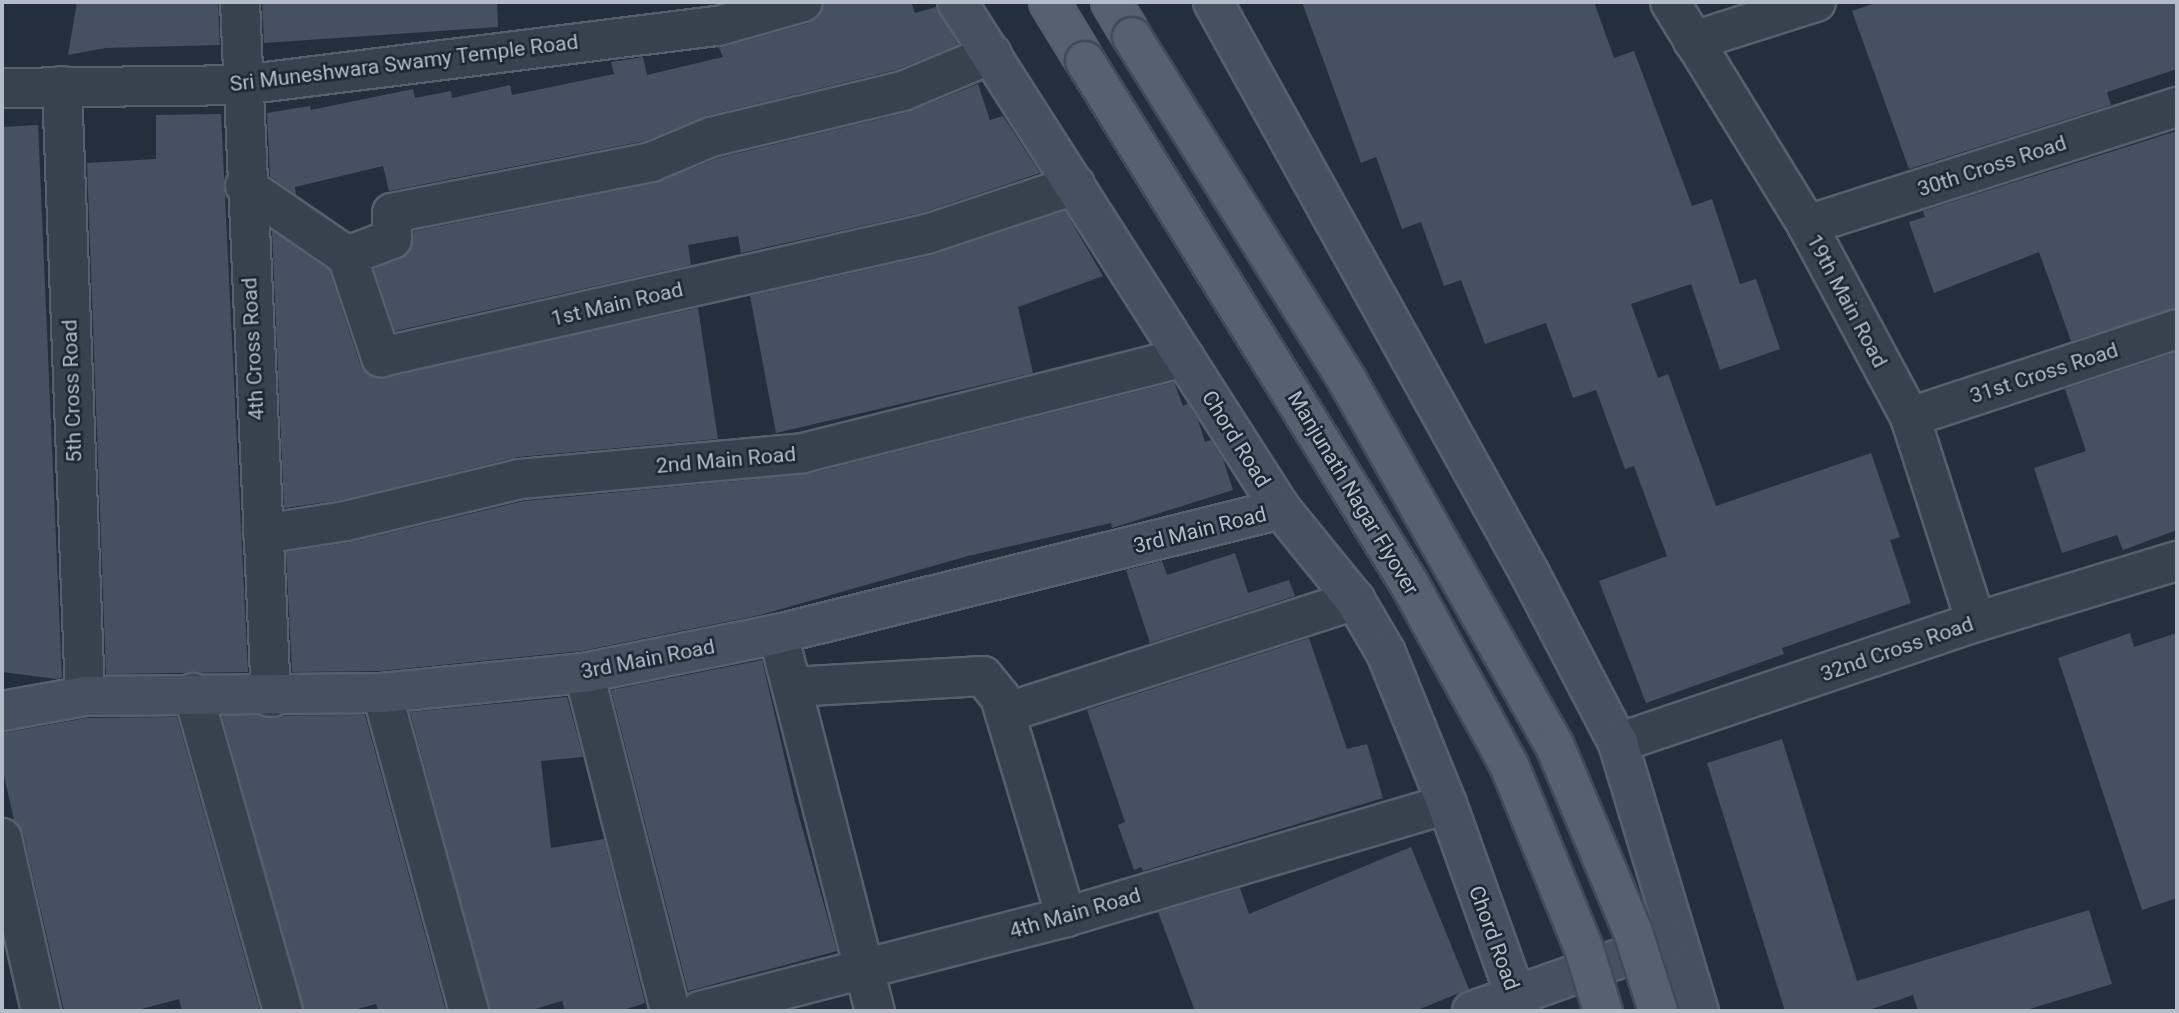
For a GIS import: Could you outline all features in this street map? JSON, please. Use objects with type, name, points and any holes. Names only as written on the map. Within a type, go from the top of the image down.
[{"type":"main road","name":"Manjunath Nagar Flyover","points":[[1049,2],[1410,585],[1509,765],[1584,949],[1603,1011]]},
{"type":"main road","points":[[1111,2],[1347,380],[1554,744],[1633,932],[1658,1011]]},
{"type":"street","name":"4th Cross Road","points":[[240,2],[245,186],[271,697]]},
{"type":"street","name":"Sri Muneshwara Swamy Temple Road","points":[[2,89],[242,85],[718,26],[803,2]]},
{"type":"street","name":"Chord Road","points":[[957,2],[1281,509],[1355,600],[1386,653],[1447,804],[1518,1003]]},
{"type":"street","points":[[1213,2],[1530,574],[1618,743],[1699,1011]]},
{"type":"street","name":"19th Main Road","points":[[1670,2],[1807,225],[1910,416],[1976,622]]},
{"type":"street","points":[[1693,41],[1816,2]]},
{"type":"street","points":[[245,186],[347,256],[392,239],[392,213],[651,162],[711,137],[903,91],[992,54]]},
{"type":"street","name":"5th Cross Road","points":[[62,86],[85,696]]},
{"type":"street","name":"30th Cross Road","points":[[1807,225],[2177,107]]},
{"type":"street","name":"1st Main Road","points":[[347,256],[381,357],[927,234],[1075,185]]},
{"type":"street","name":"31st Cross Road","points":[[1910,416],[2177,329]]},
{"type":"street","name":"2nd Main Road","points":[[263,534],[346,521],[520,479],[803,453],[1184,357]]},
{"type":"street","name":"3rd Main Road","points":[[2,711],[85,696],[193,693],[271,697],[382,693],[584,673],[778,635],[1281,509]]},
{"type":"street","name":"32nd Cross Road","points":[[1618,743],[1976,622],[2177,561]]},
{"type":"street","points":[[1005,713],[1355,600]]},
{"type":"street","points":[[778,635],[874,1011]]},
{"type":"street","points":[[584,673],[670,1011]]},
{"type":"street","points":[[792,687],[983,676],[1000,697],[1066,916]]},
{"type":"street","points":[[193,693],[283,1011]]},
{"type":"street","points":[[382,693],[469,1011]]},
{"type":"street","name":"4th Main Road","points":[[700,1011],[1066,916],[1447,804]]},
{"type":"street","points":[[2,838],[17,974],[41,1011]]},
{"type":"street","points":[[1472,1011],[1518,1003],[1676,939]]},
{"type":"building","points":[[77,2],[218,2],[220,45],[105,48],[68,55]]},
{"type":"building","points":[[262,2],[497,2],[498,27],[264,43]]},
{"type":"building","points":[[824,2],[911,2],[915,13],[936,7],[958,45],[896,70],[706,116],[645,141],[389,191],[383,166],[295,187],[296,195],[270,176],[267,113],[310,106],[311,110],[413,89],[415,98],[451,91],[452,98],[510,85],[512,95],[614,74],[611,62],[643,57],[647,75],[723,57],[719,48],[809,23],[819,17]]},
{"type":"building","points":[[1302,2],[1594,2],[1614,58],[1634,51],[1692,206],[1712,199],[1740,284],[1756,279],[1780,349],[1720,370],[1691,284],[1631,304],[1658,378],[1668,374],[1716,506],[1871,453],[1900,537],[1890,540],[1911,603],[1782,648],[1784,654],[1646,703],[1599,581],[1667,556],[1634,466],[1625,469],[1596,390],[1573,398],[1546,323],[1485,344],[1461,280],[1444,286],[1421,222],[1402,229],[1376,157],[1361,163]]},
{"type":"building","points":[[1878,2],[2177,2],[2177,69],[2107,92],[2111,105],[1909,169],[1852,11]]},
{"type":"building","points":[[978,84],[990,120],[1003,116],[1040,173],[921,213],[741,253],[738,236],[688,245],[691,265],[395,331],[374,269],[409,252],[414,231],[655,183],[718,158],[908,112]]},
{"type":"building","points":[[221,114],[248,672],[106,674],[87,163],[156,159],[156,115]]},
{"type":"building","points":[[38,125],[62,678],[57,679],[2,672],[2,127]]},
{"type":"building","points":[[2177,131],[2177,308],[2071,341],[2039,252],[1934,293],[1909,222],[1925,217],[1923,211]]},
{"type":"building","points":[[1065,211],[1103,276],[1018,307],[1033,373],[776,433],[750,296],[932,255]]},
{"type":"building","points":[[272,231],[329,270],[360,364],[376,378],[698,308],[718,439],[518,457],[342,500],[284,508]]},
{"type":"building","points":[[2177,352],[2177,530],[2123,550],[2117,535],[2062,553],[2034,468],[2086,451],[2065,389]]},
{"type":"building","points":[[1174,382],[1183,406],[1188,404],[1198,420],[1205,442],[1211,440],[1223,459],[1233,490],[1112,528],[1111,523],[968,556],[760,615],[581,651],[381,671],[292,672],[286,552],[351,542],[524,501],[808,474]]},
{"type":"building","points":[[1235,553],[1248,593],[1289,580],[1295,596],[1150,643],[1126,570],[1162,561],[1167,575]]},
{"type":"building","points":[[2130,633],[2134,647],[2177,633],[2177,898],[2142,910],[2058,658]]},
{"type":"building","points":[[1309,638],[1347,749],[1367,744],[1383,798],[1143,871],[1141,867],[1134,870],[1118,825],[1125,822],[1087,710]]},
{"type":"building","points":[[762,660],[795,802],[837,951],[688,991],[611,690]]},
{"type":"building","points":[[567,697],[583,757],[541,761],[551,848],[604,839],[645,1003],[620,1011],[565,1011],[562,1001],[528,1011],[490,1011],[410,712]]},
{"type":"building","points":[[365,715],[446,1011],[378,1011],[376,1004],[350,1011],[304,1011],[222,716]]},
{"type":"building","points":[[177,717],[260,1011],[182,1011],[179,999],[134,1011],[64,1011],[23,833],[14,820],[2,767],[2,733],[87,718]]},
{"type":"building","points":[[1782,739],[1857,981],[2089,910],[2112,984],[2023,1011],[1918,1011],[1913,995],[1866,1011],[1785,1011],[1707,763]]},
{"type":"building","points":[[1411,847],[1469,989],[1415,1011],[1195,1011],[1158,912],[1240,888],[1249,914]]}]
